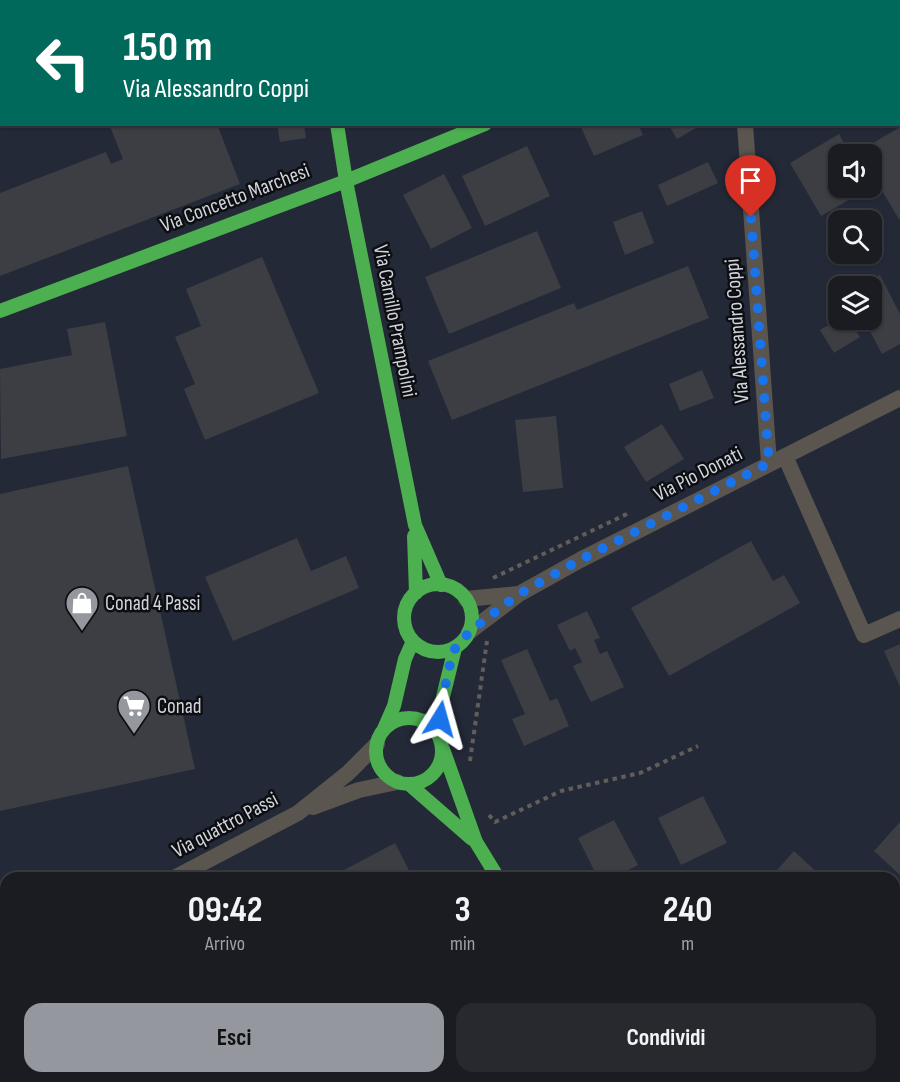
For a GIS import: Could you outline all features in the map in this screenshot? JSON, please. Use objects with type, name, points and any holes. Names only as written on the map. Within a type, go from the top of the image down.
[{"type":"main road","name":"Via Camillo Prampolini","points":[[337,126],[346,181],[415,525],[416,593]]},
{"type":"main road","name":"Via Concetto Marchesi","points":[[0,311],[346,181],[480,126]]},
{"type":"main road","name":"Via Camillo Prampolini","points":[[415,525],[441,585]]},
{"type":"main road","points":[[455,648],[444,652],[433,652],[422,648],[408,634],[404,619],[407,604],[416,593],[424,588],[441,585],[452,587],[466,599],[472,615],[469,632]]},
{"type":"main road","name":"Via Pio Donati","points":[[404,783],[426,780],[436,772],[441,761],[442,701],[455,648],[464,641],[469,632]]},
{"type":"main road","points":[[413,640],[405,659],[394,706],[380,738],[376,755],[387,776],[404,783],[439,808],[476,842]]},
{"type":"main road","points":[[380,738],[393,722],[412,718],[425,722],[436,731],[476,842],[494,872]]},
{"type":"street","name":"Via Alessandro Coppi","points":[[745,126],[777,459]]},
{"type":"street","name":"Via Pio Donati","points":[[469,632],[519,594],[580,560],[900,398]]},
{"type":"street","points":[[777,459],[857,636],[900,619]]},
{"type":"street","name":"Via Pio Donati","points":[[466,599],[519,594]]},
{"type":"street","name":"Via quattro Passi","points":[[298,813],[348,773],[380,738]]},
{"type":"street","name":"Via quattro Passi","points":[[185,872],[298,813],[359,790],[404,783]]},
{"type":"path","points":[[470,765],[487,637]]},
{"type":"path","points":[[484,811],[495,822],[561,791],[640,773],[698,746]]},
{"type":"shaded area","points":[[0,126],[900,126],[900,872],[0,872]]},
{"type":"building","points":[[110,126],[218,126],[240,184],[0,276],[0,193],[106,152],[111,164],[123,159]]},
{"type":"building","points":[[277,126],[304,126],[306,138],[280,142]]},
{"type":"building","points":[[580,126],[639,126],[643,135],[594,156]]},
{"type":"building","points":[[669,126],[700,126],[677,139]]},
{"type":"building","points":[[900,127],[900,221],[882,191],[882,144],[871,144]]},
{"type":"building","points":[[839,134],[844,144],[828,144],[828,198],[852,198],[821,216],[790,163]]},
{"type":"building","points":[[527,146],[550,196],[485,226],[462,176]]},
{"type":"building","points":[[708,162],[718,183],[667,206],[658,185]]},
{"type":"building","points":[[444,174],[472,228],[431,249],[403,195]]},
{"type":"building","points":[[642,211],[654,243],[625,255],[613,222]]},
{"type":"building","points":[[537,231],[561,288],[449,334],[425,277]]},
{"type":"building","points":[[262,257],[319,393],[205,440],[184,389],[195,384],[175,337],[201,326],[186,289]]},
{"type":"building","points":[[688,266],[709,318],[452,420],[428,361],[574,303],[577,310]]},
{"type":"building","points":[[882,279],[900,314],[900,344],[882,354],[869,330],[882,330]]},
{"type":"building","points":[[105,322],[127,436],[1,459],[0,369],[72,355],[67,329]]},
{"type":"building","points":[[828,325],[828,330],[855,330],[860,337],[834,353],[820,330]]},
{"type":"building","points":[[702,370],[714,398],[680,411],[669,384]]},
{"type":"building","points":[[556,416],[563,488],[523,492],[515,420]]},
{"type":"building","points":[[662,424],[684,459],[646,482],[624,447]]},
{"type":"building","name":"Conad 4 Passi","points":[[128,466],[195,769],[0,811],[0,494]]},
{"type":"building","points":[[297,538],[311,571],[346,556],[359,588],[233,641],[205,577]]},
{"type":"building","points":[[751,541],[773,581],[784,575],[800,603],[669,676],[631,608]]},
{"type":"building","points":[[587,611],[600,638],[594,640],[600,654],[607,651],[624,687],[591,702],[573,666],[582,662],[575,648],[570,651],[557,625]]},
{"type":"building","points":[[900,644],[900,687],[884,651]]},
{"type":"building","points":[[527,649],[550,701],[557,698],[569,726],[524,746],[512,719],[525,714],[501,660]]},
{"type":"building","points":[[703,796],[727,843],[681,865],[658,818]]},
{"type":"building","points":[[614,820],[638,865],[625,872],[595,872],[578,838]]},
{"type":"building","points":[[900,822],[900,872],[897,872],[874,851]]},
{"type":"building","points":[[395,843],[410,872],[340,872]]},
{"type":"building","points":[[794,851],[817,872],[775,872]]},
{"type":"traffic: fast","points":[[337,126],[346,181],[415,525],[441,585]]},
{"type":"traffic: fast","points":[[0,311],[346,181],[480,126]]},
{"type":"traffic: fast","points":[[414,536],[416,593]]},
{"type":"traffic: fast","points":[[438,584],[451,587],[462,594],[469,605],[472,618],[469,631],[462,642],[451,649],[438,652],[425,649],[414,642],[407,631],[404,618],[407,605],[414,594],[425,587],[438,584]]},
{"type":"traffic: fast","points":[[383,731],[394,706],[405,659],[413,641]]},
{"type":"traffic: fast","points":[[439,737],[442,701],[455,648]]},
{"type":"traffic: fast","points":[[415,718],[433,727],[440,738],[442,751],[440,764],[433,775],[422,782],[403,784],[385,775],[378,764],[376,745],[385,727],[396,720],[415,718]]},
{"type":"traffic: fast","points":[[443,749],[476,842],[494,872]]},
{"type":"traffic: fast","points":[[410,785],[472,839]]},
{"type":"place","name":"Conad 4 Passi","points":[[82,632]]},
{"type":"place","name":"Conad","points":[[134,735]]},
{"type":"route","points":[[440,719],[455,648],[464,641],[469,632],[519,594],[580,560],[769,463],[751,217]]}]
